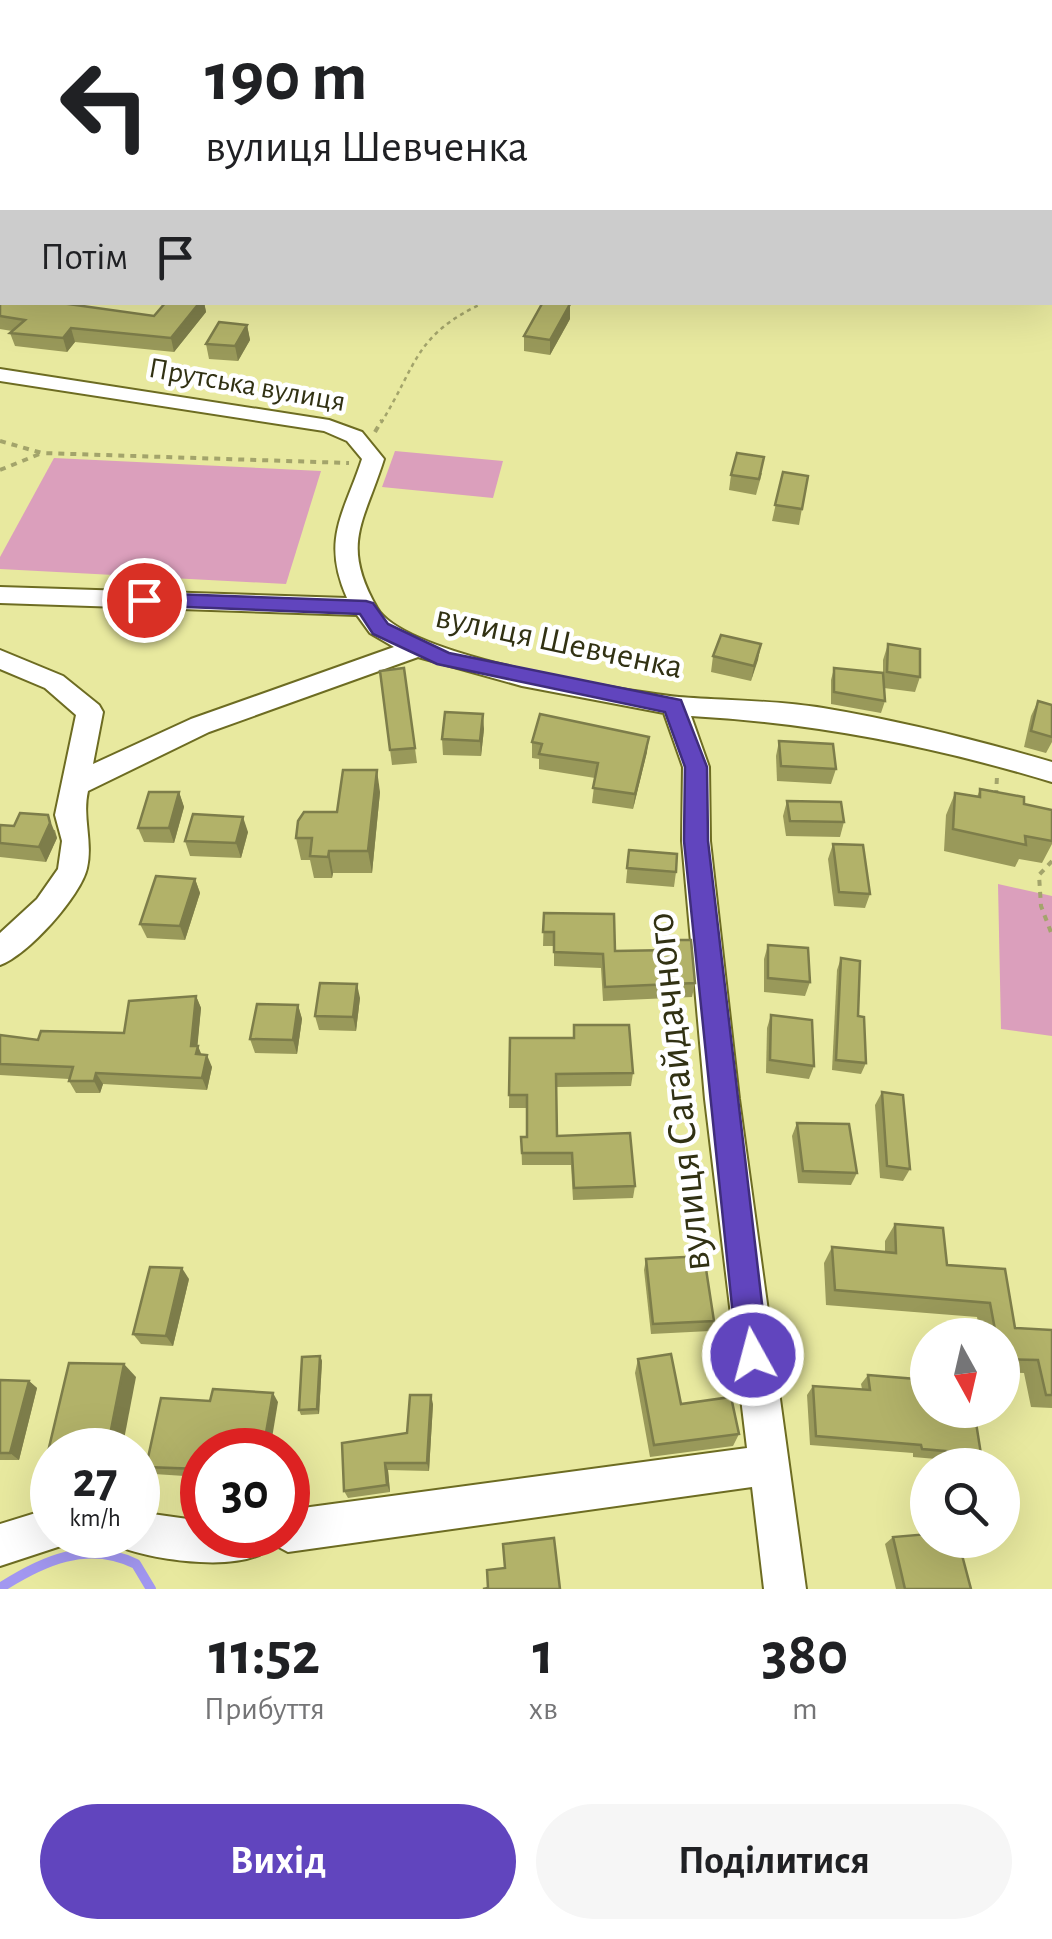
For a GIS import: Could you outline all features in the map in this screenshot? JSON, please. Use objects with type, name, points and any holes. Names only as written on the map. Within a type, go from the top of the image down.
[{"type":"street","name":"Прутська вулиця","points":[[0,376],[346,430],[364,442],[372,464]]},
{"type":"street","points":[[0,594],[366,608],[350,577],[345,547],[350,511],[372,464]]},
{"type":"street","name":"вулиця Шевченка","points":[[366,608],[380,629],[415,648],[498,671],[674,706],[790,713],[934,740],[1052,772]]},
{"type":"street","points":[[76,784],[204,722],[415,648]]},
{"type":"street","points":[[0,659],[54,682],[90,712],[69,815],[76,841],[72,872],[47,908],[0,952]]},
{"type":"street","name":"вулиця Сагайдачного","points":[[674,706],[696,767],[696,841],[766,1465],[785,1589]]},
{"type":"street","points":[[310,1527],[766,1465]]},
{"type":"street","points":[[0,1546],[30,1536]]},
{"type":"path","points":[[364,442],[377,430],[409,361],[430,331],[479,305]]},
{"type":"path","points":[[0,442],[42,452],[372,464]]},
{"type":"path","points":[[0,470],[42,452]]},
{"type":"path","points":[[1052,861],[1039,875],[1041,906],[1052,934]]},
{"type":"shaded area","points":[[395,451],[503,461],[493,498],[382,487]]},
{"type":"shaded area","points":[[54,458],[321,471],[286,584],[0,569],[0,557]]},
{"type":"shaded area","points":[[998,884],[1052,896],[1052,1036],[1001,1029]]},
{"type":"building","points":[[0,305],[75,305],[154,316],[163,305],[198,305],[171,338],[71,328],[63,338],[10,333],[25,320],[0,316]]},
{"type":"building","points":[[541,305],[569,305],[550,340],[524,336]]},
{"type":"building","points":[[219,322],[247,325],[235,346],[206,344]]},
{"type":"building","points":[[737,453],[764,457],[759,479],[731,475]]},
{"type":"building","points":[[783,472],[808,476],[802,509],[775,505]]},
{"type":"building","points":[[721,635],[761,644],[754,666],[713,656]]},
{"type":"building","points":[[888,644],[920,649],[920,677],[887,672]]},
{"type":"building","points":[[404,668],[415,748],[390,750],[380,671]]},
{"type":"building","points":[[834,668],[883,673],[885,701],[834,692]]},
{"type":"building","points":[[1038,701],[1052,705],[1052,737],[1031,731]]},
{"type":"building","points":[[445,712],[483,714],[480,741],[442,739]]},
{"type":"building","points":[[540,714],[649,737],[635,794],[593,788],[598,763],[539,754],[542,744],[532,742]]},
{"type":"building","points":[[779,741],[833,744],[836,769],[781,766]]},
{"type":"building","points":[[343,770],[377,770],[368,851],[329,851],[328,857],[310,856],[312,838],[296,838],[298,821],[304,812],[337,812]]},
{"type":"building","points":[[980,789],[1024,797],[1024,804],[1052,810],[1052,841],[1025,836],[1026,845],[953,829],[955,793],[980,797]]},
{"type":"building","points":[[149,792],[179,792],[169,828],[138,828]]},
{"type":"building","points":[[787,801],[841,802],[844,822],[790,821]]},
{"type":"building","points":[[20,813],[48,815],[50,823],[39,847],[0,843],[0,825],[14,826]]},
{"type":"building","points":[[193,814],[243,817],[236,843],[185,841]]},
{"type":"building","points":[[833,844],[863,845],[870,894],[839,892]]},
{"type":"building","points":[[629,850],[677,854],[676,872],[627,868]]},
{"type":"building","points":[[156,876],[195,879],[180,926],[140,924]]},
{"type":"building","points":[[544,913],[614,914],[615,951],[671,950],[670,940],[691,940],[695,983],[605,987],[603,954],[554,952],[554,932],[543,932]]},
{"type":"building","points":[[768,945],[808,948],[810,982],[768,978]]},
{"type":"building","points":[[841,958],[860,961],[858,1016],[864,1017],[866,1063],[836,1060]]},
{"type":"building","points":[[320,983],[357,984],[353,1017],[315,1016]]},
{"type":"building","points":[[196,996],[191,1046],[198,1046],[196,1054],[207,1055],[202,1078],[96,1073],[94,1081],[69,1081],[73,1067],[0,1064],[0,1035],[38,1040],[41,1031],[124,1033],[129,1001]]},
{"type":"building","points":[[257,1004],[298,1005],[293,1040],[250,1039]]},
{"type":"building","points":[[771,1015],[812,1020],[814,1066],[770,1060]]},
{"type":"building","points":[[574,1025],[629,1025],[633,1073],[556,1074],[557,1136],[630,1133],[635,1186],[574,1188],[572,1153],[522,1153],[521,1137],[527,1137],[527,1095],[509,1095],[510,1038],[574,1038]]},
{"type":"building","points":[[882,1092],[903,1095],[910,1169],[887,1166]]},
{"type":"building","points":[[797,1123],[849,1124],[857,1173],[803,1171]]},
{"type":"building","points":[[895,1224],[943,1228],[947,1265],[1005,1269],[1013,1318],[993,1318],[990,1303],[835,1290],[832,1247],[896,1253]]},
{"type":"building","points":[[704,1256],[714,1321],[653,1324],[646,1259]]},
{"type":"building","points":[[150,1267],[182,1268],[166,1336],[133,1334]]},
{"type":"building","points":[[1020,1328],[1052,1330],[1052,1395],[1046,1395],[1038,1360],[1020,1360]]},
{"type":"building","points":[[671,1354],[681,1404],[731,1397],[739,1434],[654,1445],[638,1359]]},
{"type":"building","points":[[320,1356],[317,1409],[299,1410],[302,1357]]},
{"type":"building","points":[[69,1363],[124,1364],[111,1428],[54,1428]]},
{"type":"building","points":[[868,1375],[910,1378],[910,1428],[977,1428],[980,1448],[922,1448],[816,1436],[813,1386],[870,1390]]},
{"type":"building","points":[[0,1380],[29,1381],[10,1453],[0,1453]]},
{"type":"building","points":[[213,1389],[273,1393],[267,1428],[180,1428],[180,1468],[160,1468],[160,1428],[154,1428],[161,1398],[210,1401]]},
{"type":"building","points":[[410,1395],[431,1395],[427,1463],[385,1463],[387,1485],[344,1491],[342,1443],[407,1433]]},
{"type":"building","points":[[910,1536],[910,1558],[963,1558],[971,1589],[905,1589],[893,1537]]},
{"type":"building","points":[[554,1538],[560,1589],[483,1589],[488,1588],[487,1570],[505,1568],[503,1544]]},
{"type":"waterway","points":[[0,1588],[49,1562],[100,1554],[136,1564],[151,1589]]},
{"type":"route","points":[[144,600],[366,608],[380,629],[444,659],[674,706],[696,767],[696,841],[753,1355]]}]
